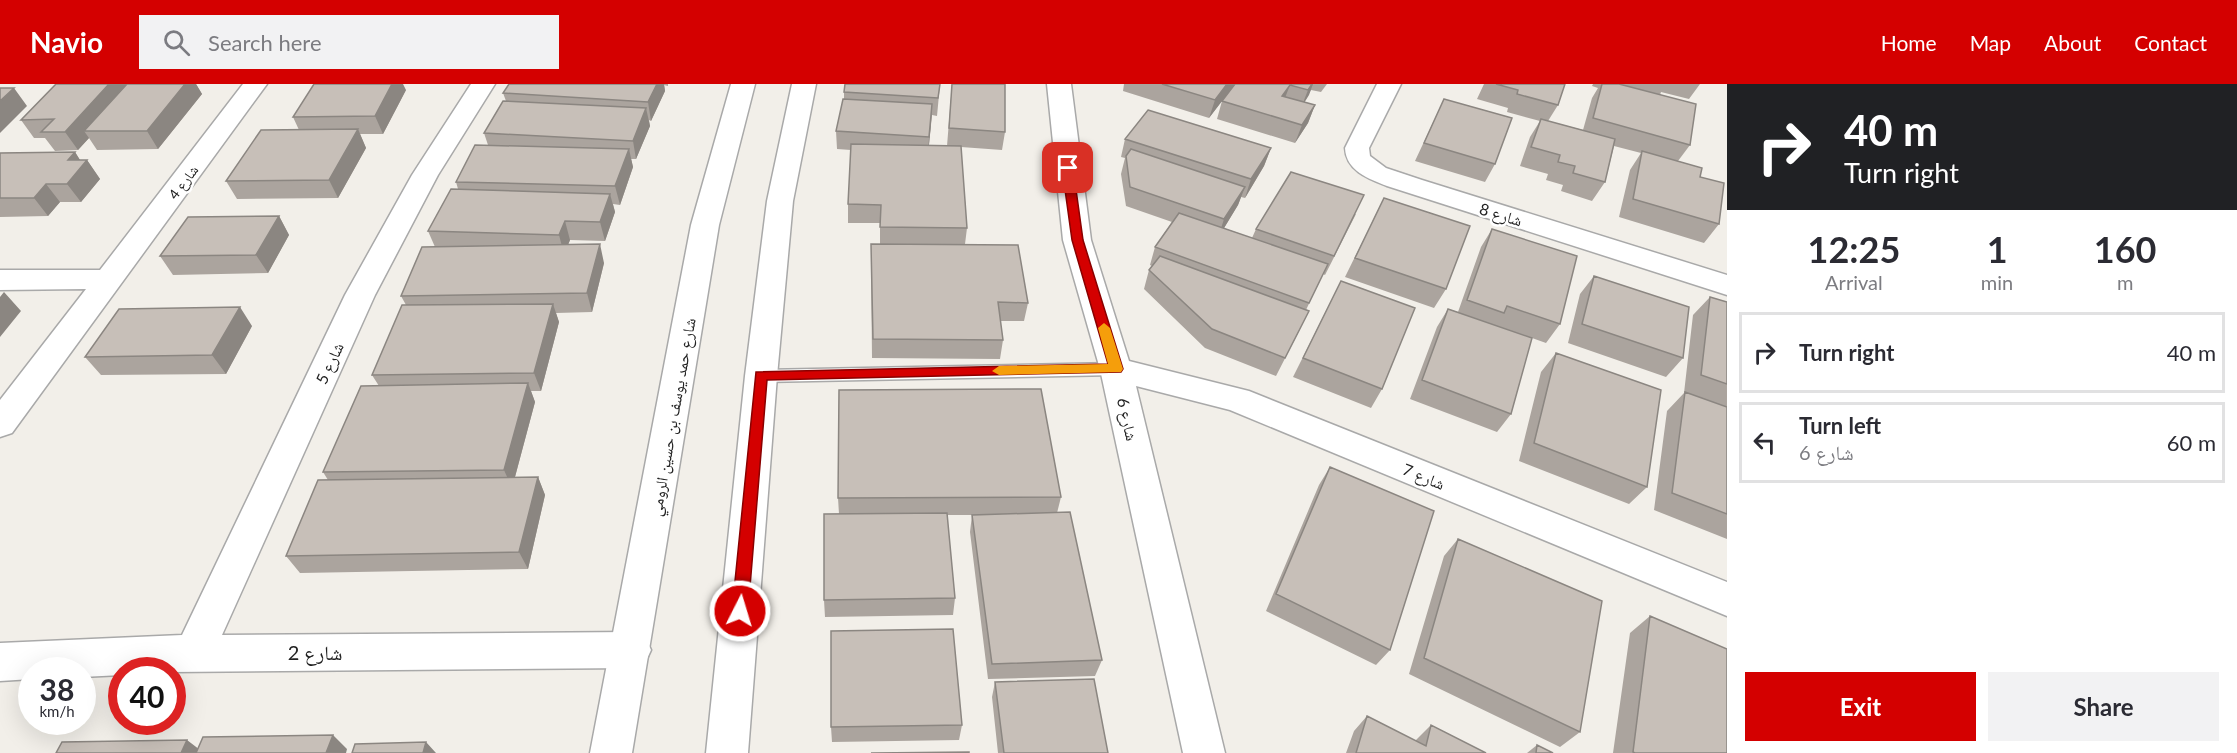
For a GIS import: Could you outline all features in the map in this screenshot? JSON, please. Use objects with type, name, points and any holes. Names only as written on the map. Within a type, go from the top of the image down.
[{"type":"street","name":"شارع 4","points":[[0,424],[255,84]]},
{"type":"street","name":"شارع 5","points":[[194,653],[360,295],[425,176],[483,84]]},
{"type":"street","name":"شارع حمد يوسف بن حسين الرومي","points":[[610,753],[631,650],[705,225],[743,84]]},
{"type":"street","points":[[727,753],[761,375],[780,201],[804,84]]},
{"type":"street","name":"شارع 6","points":[[1059,84],[1077,240],[1116,369],[1204,753]]},
{"type":"street","name":"شارع 8","points":[[1389,84],[1357,148],[1356,153],[1360,162],[1371,170],[1727,285]]},
{"type":"street","points":[[0,280],[110,279]]},
{"type":"street","name":"شارع 7","points":[[1116,369],[1238,400],[1727,599]]},
{"type":"street","name":"شارع 2","points":[[0,662],[194,653],[631,650]]},
{"type":"lane","points":[[761,375],[1116,369]]},
{"type":"building","points":[[56,84],[109,84],[65,132],[41,132],[54,119],[21,120]]},
{"type":"building","points":[[127,84],[185,84],[147,131],[84,131]]},
{"type":"building","points":[[314,84],[392,84],[375,116],[293,117]]},
{"type":"building","points":[[509,84],[657,84],[648,102],[503,93]]},
{"type":"building","points":[[845,84],[940,84],[938,98],[844,92]]},
{"type":"building","points":[[952,84],[1005,84],[1005,132],[949,128]]},
{"type":"building","points":[[1162,84],[1227,84],[1215,100]]},
{"type":"building","points":[[1235,84],[1312,84],[1308,90],[1290,85],[1282,96],[1315,105],[1302,125],[1222,101]]},
{"type":"building","points":[[1496,84],[1565,84],[1558,105],[1517,94],[1518,90]]},
{"type":"building","points":[[1602,84],[1619,84],[1696,104],[1690,145],[1593,118]]},
{"type":"building","points":[[0,88],[14,88],[0,101]]},
{"type":"building","points":[[843,99],[932,104],[929,137],[836,131]]},
{"type":"building","points":[[1444,99],[1512,118],[1495,164],[1424,143]]},
{"type":"building","points":[[503,101],[646,108],[633,141],[484,133]]},
{"type":"building","points":[[1148,110],[1271,148],[1251,179],[1125,139]]},
{"type":"building","points":[[1541,119],[1615,139],[1605,182],[1573,173],[1575,166],[1558,162],[1560,155],[1531,147]]},
{"type":"building","points":[[358,129],[329,180],[226,181],[261,130]]},
{"type":"building","points":[[851,144],[961,146],[967,228],[880,227],[881,205],[848,204]]},
{"type":"building","points":[[475,145],[629,149],[615,186],[456,182]]},
{"type":"building","points":[[1131,149],[1245,187],[1224,219],[1130,187],[1126,156]]},
{"type":"building","points":[[1642,151],[1702,168],[1700,177],[1724,183],[1719,224],[1633,199]]},
{"type":"building","points":[[75,152],[68,160],[87,160],[67,184],[46,184],[34,198],[0,198],[0,153]]},
{"type":"building","points":[[1291,172],[1364,195],[1334,256],[1256,229]]},
{"type":"building","points":[[451,189],[610,194],[600,222],[565,221],[559,235],[428,231]]},
{"type":"building","points":[[1384,198],[1470,226],[1446,289],[1355,258]]},
{"type":"building","points":[[1179,213],[1328,264],[1309,303],[1155,247]]},
{"type":"building","points":[[279,216],[256,255],[160,256],[188,217]]},
{"type":"building","points":[[1492,229],[1577,256],[1560,324],[1507,306],[1504,313],[1467,300]]},
{"type":"building","points":[[600,244],[587,293],[401,296],[422,247]]},
{"type":"building","points":[[871,244],[1018,245],[1028,303],[998,302],[1003,340],[873,339]]},
{"type":"building","points":[[1160,256],[1309,311],[1285,358],[1212,329],[1149,270]]},
{"type":"building","points":[[1594,276],[1689,307],[1683,358],[1582,324]]},
{"type":"building","points":[[1341,281],[1415,308],[1382,389],[1303,358]]},
{"type":"building","points":[[1710,297],[1727,302],[1727,384],[1701,375]]},
{"type":"building","points":[[553,304],[534,373],[372,375],[402,305]]},
{"type":"building","points":[[240,307],[212,355],[85,357],[119,309]]},
{"type":"building","points":[[1448,309],[1532,338],[1511,414],[1422,380]]},
{"type":"building","points":[[1556,353],[1661,390],[1647,487],[1534,443]]},
{"type":"building","points":[[528,383],[504,470],[323,472],[361,386]]},
{"type":"building","points":[[1041,389],[1061,497],[838,498],[839,390]]},
{"type":"building","points":[[1685,392],[1727,407],[1727,514],[1672,493]]},
{"type":"building","points":[[1330,467],[1434,511],[1390,650],[1276,594]]},
{"type":"building","points":[[538,477],[519,552],[286,556],[318,480]]},
{"type":"building","points":[[1070,512],[1102,660],[992,664],[972,515]]},
{"type":"building","points":[[947,513],[955,598],[824,600],[824,514]]},
{"type":"building","points":[[1458,539],[1602,601],[1580,732],[1424,658]]},
{"type":"building","points":[[1650,616],[1727,649],[1727,753],[1633,752]]},
{"type":"building","points":[[953,629],[962,725],[831,727],[831,631]]},
{"type":"building","points":[[1094,679],[1108,753],[1004,753],[995,682]]},
{"type":"building","points":[[1367,716],[1426,746],[1431,725],[1486,753],[1356,753]]},
{"type":"building","points":[[333,735],[326,753],[196,753],[203,737]]},
{"type":"building","points":[[187,740],[181,753],[56,753],[62,742]]},
{"type":"building","points":[[426,742],[423,753],[352,753],[355,744]]},
{"type":"building","points":[[1537,745],[1553,753],[1536,753]]},
{"type":"building","points":[[969,752],[969,753],[871,753]]},
{"type":"slow traffic","points":[[999,371],[1116,369],[1104,328]]},
{"type":"route","points":[[740,611],[761,375],[1116,369],[1077,240],[1068,168]]}]
